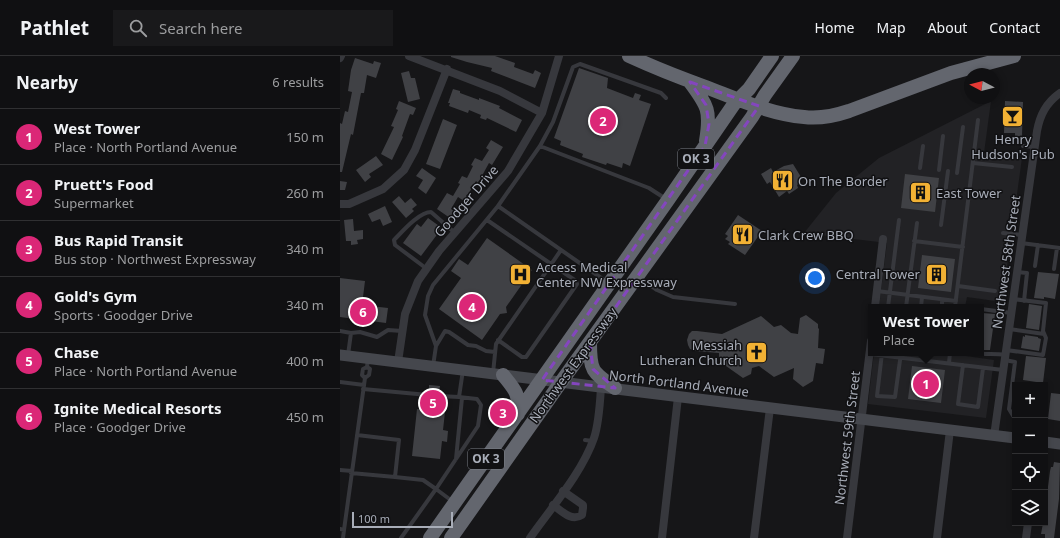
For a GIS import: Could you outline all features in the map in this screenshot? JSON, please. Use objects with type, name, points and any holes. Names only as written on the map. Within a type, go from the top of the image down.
[{"type":"highway","points":[[629,56],[690,82],[759,106],[804,117],[818,118],[834,116],[951,73],[1014,56]]},
{"type":"highway","name":"Northwest Expressway","points":[[430,538],[734,104],[749,89],[772,56]]},
{"type":"highway","name":"Northwest Expressway","points":[[451,538],[561,382],[638,277],[793,56]]},
{"type":"highway","points":[[690,82],[702,98],[709,114],[709,124],[705,146]]},
{"type":"highway","points":[[590,343],[590,362],[592,369],[608,388]]},
{"type":"highway","points":[[498,374],[517,394],[518,414]]},
{"type":"main road","name":"North Portland Avenue","points":[[344,356],[367,363],[398,362],[994,436],[1012,436]]},
{"type":"main road","points":[[1048,442],[1060,444]]},
{"type":"street","points":[[409,56],[447,69],[500,91],[542,113]]},
{"type":"street","name":"Goodger Drive","points":[[398,362],[405,314],[418,281],[439,251],[508,171],[542,113],[560,56]]},
{"type":"street","points":[[340,204],[349,204],[383,190],[404,170],[415,150],[447,69]]},
{"type":"street","name":"Northwest 58th Street","points":[[994,436],[1034,147],[1033,130],[1039,121],[1042,112],[1058,95]]},
{"type":"street","points":[[875,304],[883,238]]},
{"type":"street","name":"Northwest 59th Street","points":[[847,538],[869,356]]},
{"type":"street","points":[[530,538],[579,469],[600,402],[608,388]]},
{"type":"street","points":[[662,538],[678,397]]},
{"type":"street","points":[[754,538],[770,408]]},
{"type":"street","points":[[937,538],[950,430]]},
{"type":"street","points":[[553,505],[571,517],[575,518],[582,515],[584,508],[582,505],[563,491]]},
{"type":"street","points":[[1026,538],[1028,526]]},
{"type":"lane","points":[[436,346],[424,315],[428,296],[433,285],[498,206],[540,146],[553,122],[572,67],[580,64],[661,93],[666,98]]},
{"type":"lane","points":[[956,304],[978,120]]},
{"type":"lane","points":[[957,173],[963,127]]},
{"type":"lane","points":[[939,170],[943,136]]},
{"type":"lane","points":[[540,146],[649,188],[668,200]]},
{"type":"lane","points":[[920,168],[923,146]]},
{"type":"lane","points":[[1024,146],[1034,147]]},
{"type":"lane","points":[[972,163],[1012,167]]},
{"type":"lane","points":[[941,225],[948,171]]},
{"type":"lane","points":[[498,206],[609,284]]},
{"type":"lane","points":[[427,269],[395,245],[394,240],[411,223],[427,212],[431,212],[455,233]]},
{"type":"lane","points":[[487,220],[576,281],[577,284],[526,357],[522,357],[498,340]]},
{"type":"lane","points":[[888,304],[899,220]]},
{"type":"lane","points":[[906,304],[917,223]]},
{"type":"lane","points":[[1003,233],[1038,245],[1059,248],[1054,269]]},
{"type":"lane","points":[[914,241],[963,247]]},
{"type":"lane","points":[[1035,266],[1038,245]]},
{"type":"lane","points":[[498,374],[495,352],[498,340],[561,250]]},
{"type":"lane","points":[[1017,272],[1027,273],[1024,301]]},
{"type":"lane","points":[[638,277],[657,290],[673,297],[735,304]]},
{"type":"lane","points":[[958,286],[995,291]]},
{"type":"lane","points":[[877,292],[956,301]]},
{"type":"lane","points":[[921,304],[922,297]]},
{"type":"lane","points":[[984,354],[989,355],[996,353],[1005,355],[1043,355],[1046,338],[1043,331],[1046,303],[1013,299]]},
{"type":"lane","points":[[984,309],[1011,313]]},
{"type":"lane","points":[[1009,329],[1044,334]]},
{"type":"lane","points":[[340,331],[351,333],[360,332],[377,337],[388,330],[402,331]]},
{"type":"lane","points":[[433,367],[436,346],[445,331],[449,332],[468,345],[476,346],[486,351],[495,352]]},
{"type":"lane","points":[[344,356],[351,333]]},
{"type":"lane","points":[[1005,355],[1015,362],[1013,382]]},
{"type":"lane","points":[[882,356],[877,396],[895,398],[900,356]]},
{"type":"lane","points":[[906,356],[983,368],[1003,372],[1013,376]]},
{"type":"lane","points":[[949,363],[950,356]]},
{"type":"lane","points":[[343,538],[342,529],[364,387],[365,378],[362,375],[363,369],[367,363]]},
{"type":"lane","points":[[963,365],[958,404],[978,407],[983,368]]},
{"type":"lane","points":[[456,459],[463,370]]},
{"type":"lane","points":[[340,382],[364,387],[428,395]]},
{"type":"lane","points":[[1000,389],[1012,388]]},
{"type":"lane","points":[[1012,393],[1009,409],[1014,418]]},
{"type":"lane","points":[[401,538],[478,426],[481,405],[477,399],[439,396]]},
{"type":"lane","points":[[998,407],[1009,409]]},
{"type":"lane","points":[[357,435],[399,440],[395,477]]},
{"type":"lane","points":[[340,470],[422,480],[455,503]]},
{"type":"highlighted area","points":[[690,82],[759,106],[590,343],[593,369],[615,388],[542,380],[668,200],[705,146],[709,124],[706,105]]},
{"type":"shaded area","points":[[985,104],[991,104],[984,153],[1022,158],[1002,302],[967,297],[966,304],[879,304],[887,243],[804,233],[836,193],[879,158]]},
{"type":"shaded area","points":[[874,356],[966,356],[994,360],[986,418],[868,404]]},
{"type":"building","points":[[451,56],[495,56],[515,63],[514,67],[533,74],[535,70],[541,73],[535,88],[491,71],[492,68],[467,62]]},
{"type":"building","points":[[355,58],[373,64],[374,61],[381,63],[376,78],[367,75],[364,93],[361,93],[353,135],[351,134],[342,172],[340,172],[340,123],[342,124],[345,111],[348,112],[352,92],[348,91],[351,70]]},
{"type":"building","points":[[579,68],[608,78],[607,88],[633,98],[635,93],[641,95],[639,100],[651,104],[630,166],[623,163],[622,168],[607,163],[606,165],[582,157],[583,154],[560,145],[561,141],[554,138]]},
{"type":"building","points":[[409,71],[411,78],[415,78],[420,99],[408,102],[401,73]]},
{"type":"building","points":[[453,89],[479,100],[479,98],[500,106],[499,108],[522,120],[516,132],[487,118],[486,120],[480,118],[481,115],[469,110],[468,113],[449,106],[450,103],[448,103]]},
{"type":"building","points":[[399,101],[416,108],[413,115],[410,114],[402,136],[403,137],[392,160],[381,154],[394,127],[391,126],[398,110],[396,109]]},
{"type":"building","name":"Henry Hudson's Pub","points":[[1005,101],[1023,102],[1022,136],[1015,136],[1015,133],[1004,133]]},
{"type":"building","points":[[443,119],[457,125],[440,169],[426,164]]},
{"type":"building","points":[[491,140],[503,147],[492,165],[489,163],[478,183],[476,181],[464,201],[458,197],[451,209],[454,211],[450,218],[437,209],[447,193],[453,196],[460,184],[458,183],[462,176],[467,178],[475,158],[482,161],[489,150],[486,148]]},
{"type":"building","points":[[376,156],[383,165],[369,174],[371,177],[365,182],[356,170]]},
{"type":"building","name":"On The Border","points":[[793,164],[801,177],[798,179],[800,182],[797,185],[798,188],[789,194],[787,191],[779,197],[770,182],[767,184],[761,174],[771,168],[773,172],[784,166]]},
{"type":"building","points":[[422,168],[436,178],[426,194],[418,188],[423,180],[416,176]]},
{"type":"building","name":"East Tower","points":[[905,174],[939,178],[935,212],[901,208]]},
{"type":"building","points":[[340,181],[347,182],[345,190],[340,190]]},
{"type":"building","points":[[399,196],[405,203],[411,198],[417,205],[412,209],[414,211],[406,218],[392,202]]},
{"type":"building","points":[[385,206],[392,222],[383,226],[380,219],[372,222],[368,214]]},
{"type":"building","name":"Clark Crew BBQ","points":[[738,215],[762,231],[745,255],[728,244],[730,242],[725,239],[728,236],[725,234]]},
{"type":"building","points":[[428,218],[442,228],[421,256],[403,243],[417,224],[421,227]]},
{"type":"building","points":[[353,219],[354,231],[363,230],[363,239],[357,240],[358,244],[351,245],[351,241],[346,241],[344,220]]},
{"type":"building","points":[[487,238],[532,270],[506,307],[507,313],[500,314],[482,340],[439,309],[461,278],[451,271],[459,259],[468,265]]},
{"type":"building","name":"Central Tower","points":[[922,255],[955,259],[951,292],[918,288]]},
{"type":"building","points":[[1038,272],[1059,274],[1055,299],[1044,297],[1044,299],[1034,298]]},
{"type":"building","points":[[340,278],[365,281],[362,305],[388,308],[386,323],[340,317]]},
{"type":"building","points":[[1029,304],[1042,306],[1039,330],[1026,328]]},
{"type":"building","points":[[984,313],[995,314],[990,350],[984,350]]},
{"type":"building","name":"Messiah Lutheran Church","points":[[806,315],[818,324],[818,348],[825,349],[823,364],[816,363],[813,381],[803,387],[793,379],[794,368],[774,377],[759,366],[752,368],[751,374],[743,378],[726,366],[726,363],[719,357],[719,353],[695,351],[690,349],[688,345],[687,340],[692,331],[722,334],[761,316],[774,327],[781,325],[791,333],[798,334],[800,318]]},
{"type":"building","points":[[1025,335],[1038,337],[1041,339],[1039,351],[1021,348],[1023,336],[1025,337]]},
{"type":"building","points":[[1026,356],[1046,358],[1043,382],[1023,380]]},
{"type":"building","points":[[912,366],[945,370],[941,403],[908,399]]},
{"type":"building","points":[[429,385],[440,386],[439,393],[436,395],[438,399],[437,412],[445,412],[443,430],[448,431],[447,442],[442,441],[440,459],[412,456],[417,409],[426,410],[428,398],[431,396],[431,393],[429,392]]},
{"type":"building","points":[[1051,393],[1060,394],[1060,421],[1048,419]]},
{"type":"building","points":[[1054,462],[1060,463],[1059,499],[1054,538],[1045,538],[1045,534],[1041,534],[1042,526],[1048,526],[1048,487],[1051,467],[1053,467]]},
{"type":"place","name":"Henry Hudson's Pub","points":[[1013,117]]},
{"type":"place","name":"Pruett's Food","points":[[603,121]]},
{"type":"place","name":"On The Border","points":[[782,181]]},
{"type":"place","name":"East Tower","points":[[920,193]]},
{"type":"place","name":"Clark Crew BBQ","points":[[743,235]]},
{"type":"place","name":"Access Medical Center NW Expressway","points":[[521,274]]},
{"type":"place","name":"Central Tower","points":[[936,274]]},
{"type":"place","name":"Gold's Gym","points":[[472,307]]},
{"type":"place","name":"Ignite Medical Resorts","points":[[363,312]]},
{"type":"place","name":"Messiah Lutheran Church","points":[[757,352]]},
{"type":"place","name":"West Tower","points":[[926,384]]},
{"type":"place","name":"Chase","points":[[433,403]]},
{"type":"place","name":"Bus Rapid Transit","points":[[503,413]]}]
